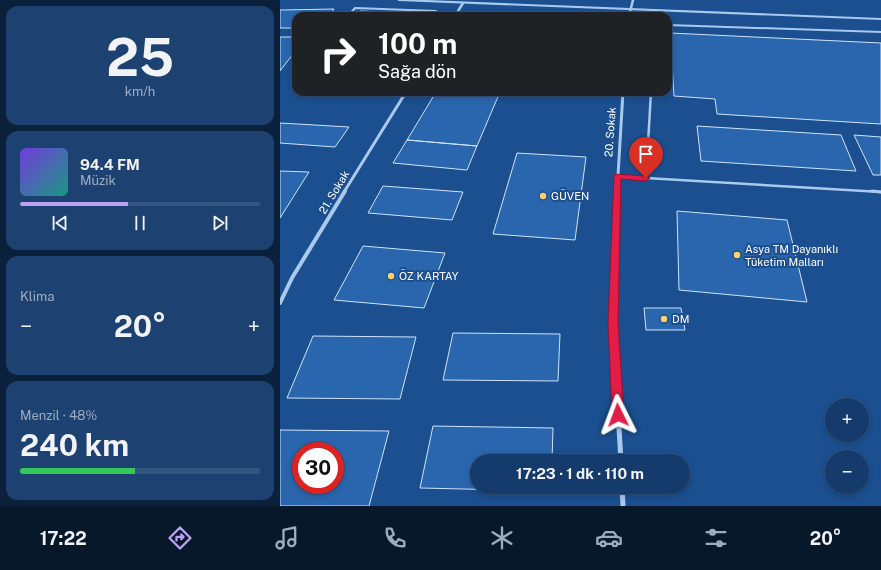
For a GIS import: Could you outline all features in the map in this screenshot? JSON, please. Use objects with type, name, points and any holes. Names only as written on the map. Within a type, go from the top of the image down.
[{"type":"street","points":[[399,0],[881,19]]},
{"type":"street","points":[[630,12],[633,0]]},
{"type":"street","points":[[457,12],[463,3]]},
{"type":"street","name":"21. Sokak","points":[[280,302],[292,278],[404,96]]},
{"type":"street","name":"20. Sokak","points":[[621,454],[613,323],[617,176],[623,96]]},
{"type":"street","points":[[623,494],[624,506]]},
{"type":"lane","points":[[352,12],[355,8],[435,12]]},
{"type":"lane","points":[[672,25],[881,32]]},
{"type":"lane","points":[[646,178],[651,96]]},
{"type":"lane","points":[[617,176],[881,192]]},
{"type":"building","points":[[334,9],[332,12],[292,12],[292,28],[280,28],[280,10]]},
{"type":"building","points":[[360,11],[383,12],[359,12]]},
{"type":"building","points":[[672,33],[881,43],[881,124],[717,114],[715,99],[674,96]]},
{"type":"building","points":[[280,37],[292,37],[292,55],[280,71]]},
{"type":"building","points":[[434,96],[498,96],[477,146],[407,140]]},
{"type":"building","points":[[280,123],[349,127],[335,147],[280,143]]},
{"type":"building","points":[[697,126],[841,135],[856,171],[701,161]]},
{"type":"building","points":[[854,135],[881,137],[881,175],[873,175]]},
{"type":"building","points":[[407,140],[477,146],[467,170],[393,163]]},
{"type":"building","name":"GÜVEN","points":[[517,153],[586,157],[575,240],[493,234]]},
{"type":"building","points":[[280,171],[309,172],[280,218]]},
{"type":"building","points":[[383,186],[463,192],[452,220],[368,213]]},
{"type":"building","name":"Asya TM Dayanıklı Tüketim Malları","points":[[677,211],[787,220],[807,302],[679,290]]},
{"type":"building","name":"ÖZ KARTAY","points":[[363,246],[445,253],[424,308],[334,300]]},
{"type":"building","name":"DM","points":[[644,308],[681,308],[685,330],[646,330]]},
{"type":"building","points":[[453,333],[560,334],[558,381],[443,380]]},
{"type":"building","points":[[313,336],[416,337],[400,399],[287,398]]},
{"type":"building","points":[[433,426],[553,428],[552,454],[470,454],[470,489],[420,488]]},
{"type":"building","points":[[280,430],[389,431],[369,506],[280,506]]},
{"type":"place","name":"GÜVEN","points":[[543,196]]},
{"type":"place","name":"Asya TM Dayanıklı Tüketim Malları","points":[[737,255]]},
{"type":"place","name":"ÖZ KARTAY","points":[[391,276]]},
{"type":"place","name":"DM","points":[[664,319]]},
{"type":"route","points":[[618,415],[613,323],[617,176],[646,178]]}]
